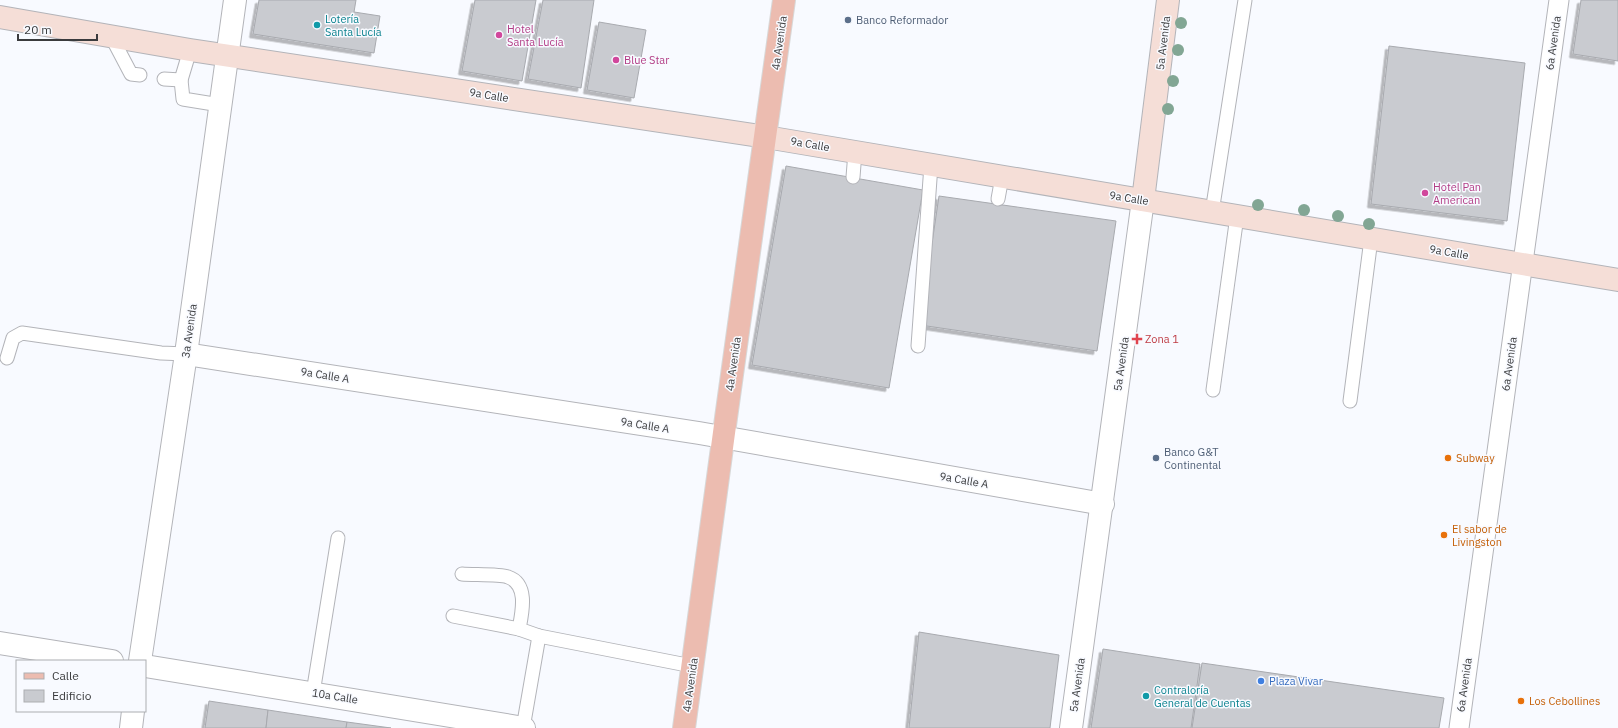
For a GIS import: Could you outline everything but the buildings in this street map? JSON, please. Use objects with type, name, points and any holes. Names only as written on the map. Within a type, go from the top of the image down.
[{"type":"main road","name":"4a Avenida","points":[[684,728],[784,0]]},
{"type":"main road","name":"5a Avenida","points":[[1143,200],[1168,0]]},
{"type":"main road","name":"9a Calle","points":[[0,16],[190,50],[766,136],[1618,280]]},
{"type":"street","name":"3a Avenida","points":[[140,660],[186,354],[235,0]]},
{"type":"street","name":"6a Avenida","points":[[1458,728],[1559,0]]},
{"type":"street","name":"5a Avenida","points":[[1071,728],[1103,504],[1143,200]]},
{"type":"street","name":"9a Calle A","points":[[186,354],[723,437],[1103,504]]},
{"type":"street","points":[[0,643],[106,660]]},
{"type":"street","name":"10a Calle","points":[[146,666],[524,728]]},
{"type":"street","points":[[131,728],[133,712]]},
{"type":"lane","points":[[1212,212],[1245,0]]},
{"type":"lane","points":[[111,36],[131,74],[140,75]]},
{"type":"lane","points":[[190,50],[181,80],[183,99],[220,105]]},
{"type":"lane","points":[[164,79],[181,80]]},
{"type":"lane","points":[[852,177],[855,152]]},
{"type":"lane","points":[[918,346],[931,165]]},
{"type":"lane","points":[[998,199],[1002,176]]},
{"type":"lane","points":[[1213,390],[1237,216]]},
{"type":"lane","points":[[1350,401],[1371,239]]},
{"type":"lane","points":[[7,358],[13,338],[22,333],[161,353],[186,354]]},
{"type":"lane","points":[[313,693],[338,538]]},
{"type":"lane","points":[[462,574],[508,577],[517,583],[522,593],[522,615],[519,629]]},
{"type":"lane","points":[[453,616],[519,629],[539,636],[692,666]]},
{"type":"lane","points":[[524,728],[539,636]]},
{"type":"place","name":"Banco Reformador","points":[[848,20]]},
{"type":"place","name":"Lotería Santa Lucía","points":[[317,25]]},
{"type":"place","name":"Hotel Santa Lucía","points":[[499,35]]},
{"type":"place","name":"Blue Star","points":[[616,60]]},
{"type":"place","name":"Hotel Pan American","points":[[1425,193]]},
{"type":"place","name":"Zona 1","points":[[1137,339]]},
{"type":"place","name":"Banco G&T Continental","points":[[1156,458]]},
{"type":"place","name":"Subway","points":[[1448,458]]},
{"type":"place","name":"El sabor de Livingston","points":[[1444,535]]},
{"type":"place","name":"Plaza Vivar","points":[[1261,681]]},
{"type":"place","name":"Contraloría General de Cuentas","points":[[1146,696]]},
{"type":"place","name":"Los Cebollines","points":[[1521,701]]}]
